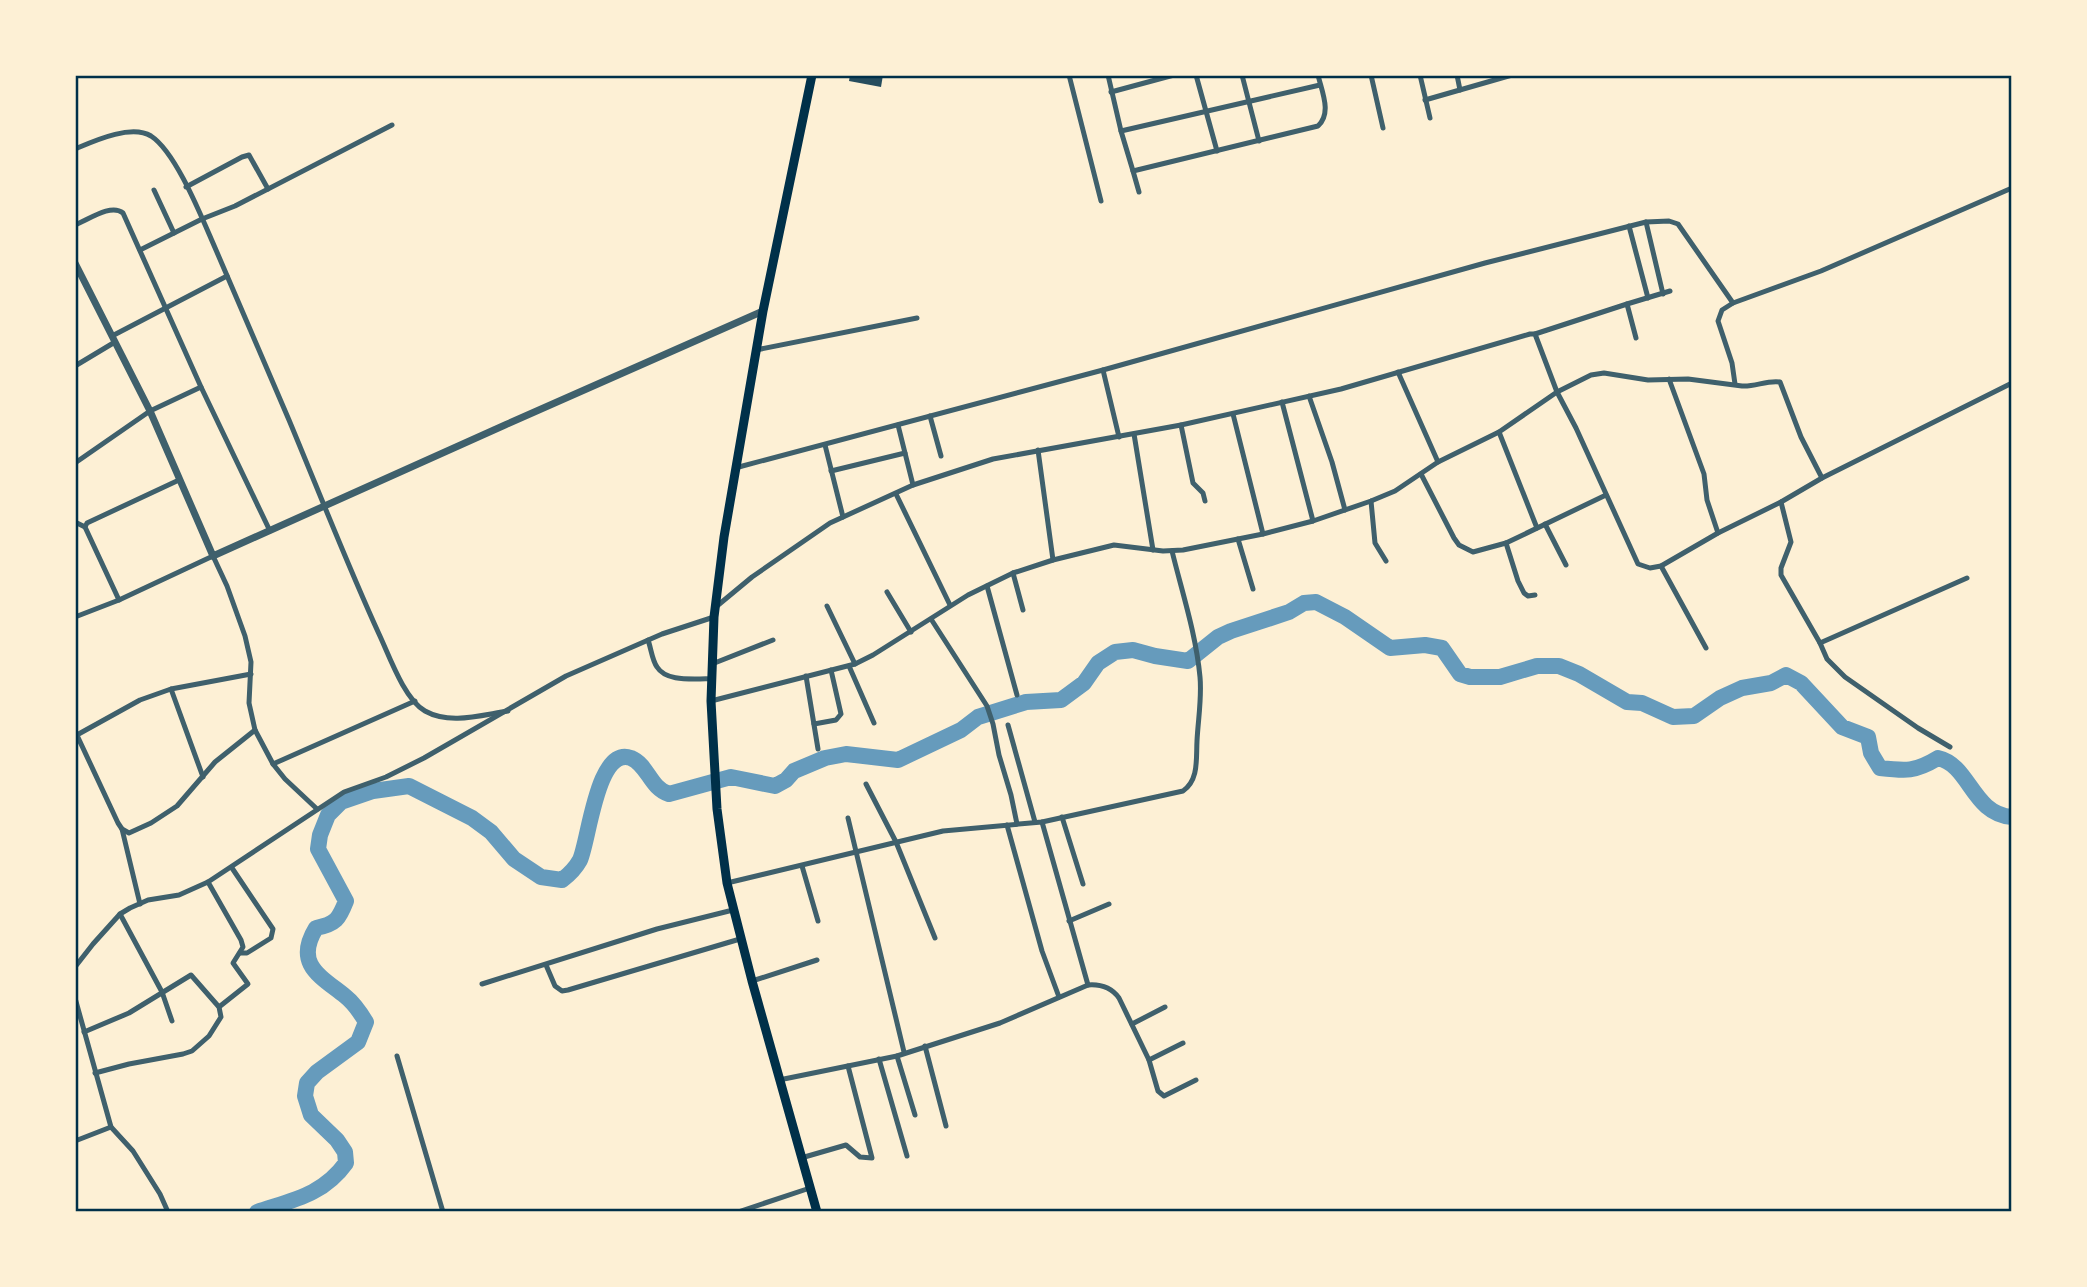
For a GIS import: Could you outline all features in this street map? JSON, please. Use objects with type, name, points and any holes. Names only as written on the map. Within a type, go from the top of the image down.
[{"type":"main road","points":[[812,75],[763,311],[719,563],[714,612],[711,701],[717,809],[727,883],[740,939],[817,1212]]},
{"type":"street","points":[[1069,75],[1101,201]]},
{"type":"street","points":[[1108,75],[1139,192]]},
{"type":"street","points":[[1111,92],[1174,75]]},
{"type":"street","points":[[1196,75],[1217,151]]},
{"type":"street","points":[[1242,75],[1259,141]]},
{"type":"street","points":[[1133,171],[1318,126],[1326,115],[1318,75]]},
{"type":"street","points":[[1371,75],[1383,128]]},
{"type":"street","points":[[1420,75],[1430,118]]},
{"type":"street","points":[[1457,75],[1461,90]]},
{"type":"street","points":[[1425,100],[1492,78],[1512,75]]},
{"type":"street","points":[[1121,131],[1320,85]]},
{"type":"street","points":[[140,250],[235,206],[392,125]]},
{"type":"street","points":[[75,149],[115,134],[145,134],[161,145],[187,187],[202,219],[360,594],[404,685],[423,710],[438,716],[457,719],[508,711]]},
{"type":"street","points":[[187,187],[249,155],[268,189]]},
{"type":"street","points":[[1735,384],[1732,363],[1718,321],[1722,310],[1733,303],[1821,271],[2012,188]]},
{"type":"street","points":[[154,190],[174,233]]},
{"type":"street","points":[[75,225],[113,209],[123,213],[201,387],[270,531]]},
{"type":"street","points":[[735,468],[1103,370],[1485,263],[1646,222],[1669,221],[1678,224],[1733,303]]},
{"type":"street","points":[[1646,222],[1663,294]]},
{"type":"street","points":[[1629,226],[1648,298]]},
{"type":"street","points":[[75,263],[150,411],[227,586],[245,636],[251,662],[249,703],[256,730],[273,764],[317,809]]},
{"type":"street","points":[[75,366],[166,307],[227,276]]},
{"type":"street","points":[[75,967],[120,914],[148,900],[179,895],[208,882],[344,792],[395,772],[508,711],[566,676],[714,612],[752,577],[830,523],[913,485],[993,459],[1181,425],[1309,396],[1535,334],[1670,291]]},
{"type":"street","points":[[1627,304],[1636,338]]},
{"type":"street","points":[[75,617],[119,600],[763,311]]},
{"type":"street","points":[[756,350],[917,318]]},
{"type":"street","points":[[1535,334],[1557,392],[1638,564],[1650,568],[1661,566],[1822,478],[2012,383]]},
{"type":"street","points":[[1103,370],[1119,437]]},
{"type":"street","points":[[1398,372],[1438,462]]},
{"type":"street","points":[[711,701],[852,665],[873,656],[950,605],[1013,573],[1053,560],[1114,545],[1172,551],[1238,539],[1313,521],[1371,501],[1395,491],[1438,462],[1499,432],[1557,392],[1597,373],[1648,380],[1670,379],[1751,386],[1777,381],[1782,384],[1801,437],[1822,478]]},
{"type":"street","points":[[1670,379],[1704,474],[1707,500],[1718,533]]},
{"type":"street","points":[[75,463],[150,411],[201,387]]},
{"type":"street","points":[[1309,396],[1345,510]]},
{"type":"street","points":[[1282,402],[1313,521]]},
{"type":"street","points":[[1233,414],[1263,534]]},
{"type":"street","points":[[930,416],[941,456]]},
{"type":"street","points":[[898,425],[913,485]]},
{"type":"street","points":[[1181,425],[1193,483],[1203,493],[1205,501]]},
{"type":"street","points":[[1499,432],[1537,528]]},
{"type":"street","points":[[1134,434],[1153,550]]},
{"type":"street","points":[[825,445],[843,517]]},
{"type":"street","points":[[1038,450],[1053,560]]},
{"type":"street","points":[[831,471],[905,453]]},
{"type":"street","points":[[1421,474],[1454,538],[1459,545],[1473,552],[1506,543],[1606,495]]},
{"type":"street","points":[[85,527],[88,523],[179,480]]},
{"type":"street","points":[[896,494],[950,605]]},
{"type":"street","points":[[1371,501],[1375,543],[1386,561]]},
{"type":"street","points":[[1782,502],[1791,542],[1781,575],[1827,659],[1845,677],[1950,747]]},
{"type":"street","points":[[75,522],[85,527],[119,600]]},
{"type":"street","points":[[1545,524],[1566,565]]},
{"type":"street","points":[[1238,539],[1253,589]]},
{"type":"street","points":[[1506,543],[1521,587],[1528,596],[1535,595]]},
{"type":"street","points":[[727,883],[943,831],[1039,822],[1183,791],[1194,780],[1200,679],[1195,643],[1172,551]]},
{"type":"street","points":[[1661,566],[1706,648]]},
{"type":"street","points":[[1013,573],[1023,610]]},
{"type":"street","points":[[1820,643],[1967,578]]},
{"type":"street","points":[[987,586],[1017,695]]},
{"type":"street","points":[[887,592],[911,632]]},
{"type":"street","points":[[827,606],[874,723]]},
{"type":"street","points":[[931,619],[987,708],[1017,824]]},
{"type":"street","points":[[649,640],[655,664],[661,672],[679,678],[712,679]]},
{"type":"street","points":[[712,664],[773,640]]},
{"type":"street","points":[[814,724],[836,720],[841,714],[831,670]]},
{"type":"street","points":[[140,904],[122,829],[76,734],[140,700],[171,689],[251,674]]},
{"type":"street","points":[[806,676],[818,749]]},
{"type":"street","points":[[171,689],[203,777]]},
{"type":"street","points":[[273,764],[415,701]]},
{"type":"street","points":[[1008,724],[1088,985]]},
{"type":"street","points":[[122,829],[129,833],[177,806],[215,762],[256,730]]},
{"type":"street","points":[[866,784],[896,842],[935,938]]},
{"type":"street","points":[[1062,817],[1083,884]]},
{"type":"street","points":[[848,818],[904,1052]]},
{"type":"street","points":[[1007,825],[1042,951],[1059,998]]},
{"type":"street","points":[[802,866],[818,921]]},
{"type":"street","points":[[232,868],[273,929],[271,937],[247,953],[240,953]]},
{"type":"street","points":[[208,882],[241,940],[243,947],[233,963],[248,984],[219,1007]]},
{"type":"street","points":[[1069,921],[1109,904]]},
{"type":"street","points":[[482,984],[657,929],[733,910]]},
{"type":"street","points":[[120,914],[162,992],[172,1021]]},
{"type":"street","points":[[546,965],[558,989],[568,990],[740,939]]},
{"type":"street","points":[[752,981],[817,960]]},
{"type":"street","points":[[84,1032],[129,1013],[191,975],[219,1007],[221,1017],[217,1024],[209,1036],[192,1051],[95,1073]]},
{"type":"street","points":[[779,1080],[897,1055],[1000,1023],[1088,985],[1104,986],[1115,992],[1149,1060],[1155,1087],[1161,1094],[1164,1096],[1196,1080]]},
{"type":"street","points":[[75,998],[111,1127],[133,1151],[168,1212]]},
{"type":"street","points":[[1132,1024],[1165,1007]]},
{"type":"street","points":[[1149,1060],[1183,1043]]},
{"type":"street","points":[[925,1046],[946,1126]]},
{"type":"street","points":[[897,1055],[915,1115]]},
{"type":"street","points":[[397,1056],[443,1212]]},
{"type":"street","points":[[879,1059],[907,1156]]},
{"type":"street","points":[[801,1158],[846,1145],[860,1157],[872,1158],[848,1066]]},
{"type":"street","points":[[75,1141],[111,1127]]},
{"type":"street","points":[[738,1212],[810,1188]]},
{"type":"building","points":[[850,75],[883,75],[881,87],[849,81]]},
{"type":"waterway","points":[[257,1212],[295,1200],[317,1189],[337,1174],[346,1163],[345,1152],[337,1140],[311,1115],[305,1096],[307,1083],[317,1072],[358,1042],[366,1022],[351,1002],[313,968],[308,951],[316,928],[336,920],[346,901],[318,849],[328,815],[341,802],[373,791],[409,786],[472,818],[491,832],[514,859],[541,877],[562,880],[580,860],[602,780],[610,766],[619,758],[637,761],[657,787],[669,794],[731,777],[775,786],[786,780],[794,771],[825,758],[846,754],[898,760],[961,730],[978,717],[1026,702],[1061,700],[1084,683],[1098,663],[1115,652],[1133,650],[1188,661],[1218,637],[1231,631],[1289,612],[1304,603],[1316,602],[1345,617],[1390,648],[1425,645],[1442,648],[1460,674],[1470,677],[1500,677],[1537,666],[1559,666],[1579,674],[1627,702],[1642,703],[1673,717],[1694,716],[1720,698],[1742,688],[1771,683],[1786,675],[1801,683],[1842,727],[1868,737],[1871,753],[1880,768],[1910,769],[1938,758],[1949,762],[1988,808],[2012,817]]}]
